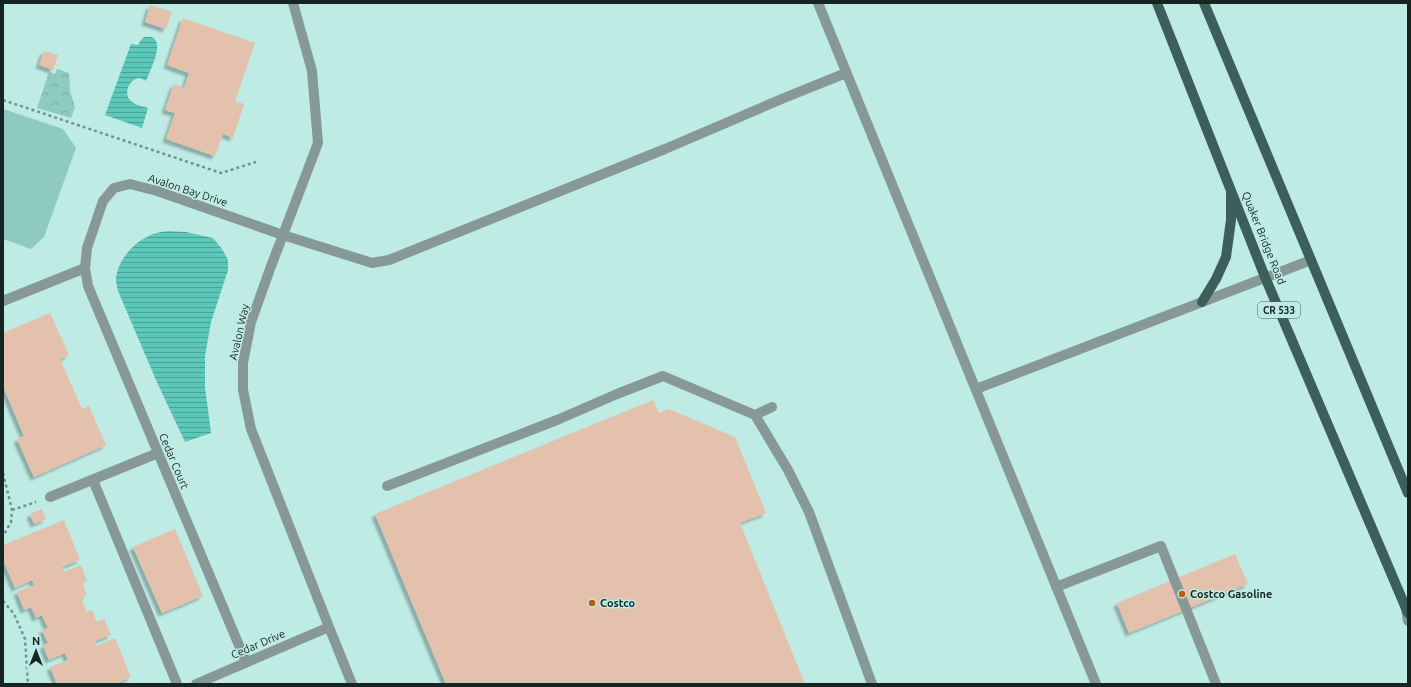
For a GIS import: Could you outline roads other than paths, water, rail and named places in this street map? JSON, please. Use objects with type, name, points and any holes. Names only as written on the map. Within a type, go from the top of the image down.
[{"type":"main road","name":"Quaker Bridge Road","points":[[1157,3],[1266,277],[1407,611]]},
{"type":"main road","points":[[1204,3],[1408,493]]},
{"type":"main road","points":[[1202,302],[1216,279],[1226,257],[1231,220],[1231,187]]},
{"type":"street","name":"Avalon Way","points":[[293,3],[312,71],[318,143],[252,322],[243,363],[243,390],[251,429],[352,684]]},
{"type":"street","points":[[818,3],[1096,684]]},
{"type":"street","name":"Avalon Bay Drive","points":[[85,268],[87,248],[103,201],[114,188],[130,184],[157,191],[283,235],[372,263],[389,260],[658,152],[846,73]]},
{"type":"street","points":[[976,389],[1311,260]]},
{"type":"street","points":[[3,301],[85,268]]},
{"type":"street","name":"Cedar Court","points":[[85,268],[88,286],[246,662]]},
{"type":"street","points":[[387,486],[557,420],[663,376],[755,415],[788,470],[809,512],[872,684]]},
{"type":"street","points":[[755,415],[772,407]]},
{"type":"street","points":[[50,497],[158,453]]},
{"type":"street","points":[[93,480],[177,684]]},
{"type":"street","points":[[1056,588],[1160,546],[1216,684]]},
{"type":"street","points":[[1407,611],[1408,621]]},
{"type":"street","name":"Cedar Drive","points":[[196,684],[329,628]]},
{"type":"place","name":"Costco Gasoline","points":[[1182,594]]},
{"type":"place","name":"Costco","points":[[592,603]]}]
